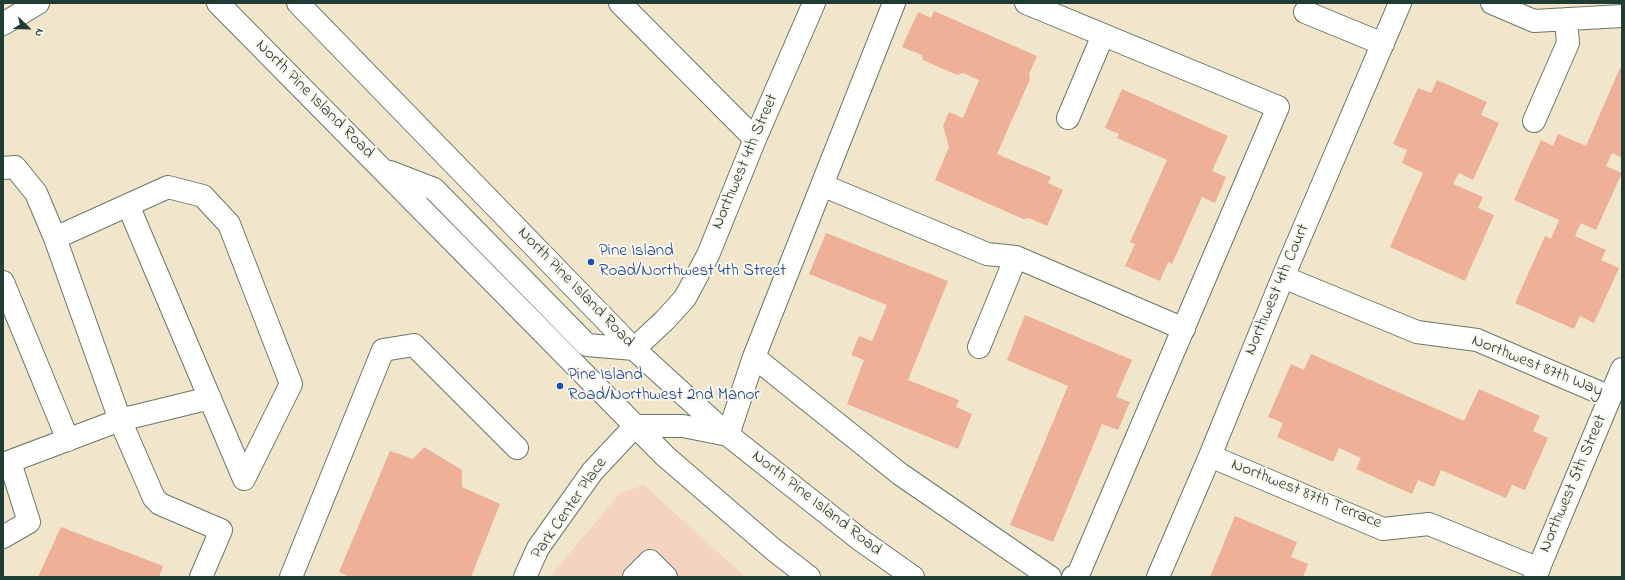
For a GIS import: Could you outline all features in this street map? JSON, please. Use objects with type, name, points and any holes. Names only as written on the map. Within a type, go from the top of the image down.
[{"type":"street","points":[[3,24],[38,3]]},
{"type":"street","name":"North Pine Island Road","points":[[218,3],[664,456],[774,550],[809,577]]},
{"type":"street","name":"North Pine Island Road","points":[[298,3],[634,349],[728,435],[862,541],[913,577]]},
{"type":"street","points":[[620,3],[755,139]]},
{"type":"street","name":"Northwest 4th Street","points":[[634,349],[686,298],[708,255],[755,139],[814,3]]},
{"type":"street","points":[[635,426],[683,426],[728,435],[754,357],[894,3]]},
{"type":"street","points":[[1026,3],[1278,107],[1078,575],[1073,577]]},
{"type":"street","name":"Northwest 4th Court","points":[[1158,577],[1210,456],[1283,277],[1400,3]]},
{"type":"street","points":[[1492,3],[1534,21],[1622,16]]},
{"type":"street","points":[[1305,12],[1383,44]]},
{"type":"street","points":[[1534,121],[1568,43],[1566,19]]},
{"type":"street","points":[[1068,118],[1103,35]]},
{"type":"street","points":[[3,168],[15,167],[36,193],[55,238],[120,420],[154,498],[160,504],[221,530],[201,577]]},
{"type":"street","points":[[382,168],[434,189],[587,345],[634,349]]},
{"type":"street","points":[[822,185],[987,254],[1016,257],[1184,329]]},
{"type":"street","points":[[55,238],[128,205],[168,187],[203,196],[229,224],[291,384],[244,479],[128,205]]},
{"type":"street","points":[[979,347],[1016,257]]},
{"type":"street","name":"Northwest 87th Way","points":[[1283,277],[1417,332],[1476,340],[1610,397]]},
{"type":"street","points":[[3,282],[68,440]]},
{"type":"street","points":[[291,577],[383,350],[414,345],[517,448]]},
{"type":"street","points":[[754,357],[900,474],[1050,577]]},
{"type":"street","name":"Northwest 5th Street","points":[[1537,573],[1622,368]]},
{"type":"street","points":[[3,537],[29,522],[6,463],[120,420],[210,398]]},
{"type":"street","name":"Park Center Place","points":[[525,577],[538,548],[592,472],[635,426]]},
{"type":"street","name":"Northwest 87th Terrace","points":[[1210,456],[1383,529],[1429,524],[1537,573]]},
{"type":"street","points":[[634,577],[650,561],[666,577]]},
{"type":"shaded area","points":[[644,485],[745,577],[552,577],[554,572],[620,493]]},
{"type":"building","points":[[934,11],[1037,56],[1029,74],[1030,79],[997,154],[1051,177],[1048,183],[1063,190],[1047,226],[1029,218],[1023,219],[935,180],[949,147],[943,126],[949,112],[963,118],[979,80],[963,73],[957,75],[923,60],[922,55],[902,47],[918,12],[931,18]]},
{"type":"building","points":[[1620,68],[1622,68],[1622,158],[1612,153],[1606,166],[1622,173],[1596,230],[1581,223],[1575,236],[1606,250],[1601,260],[1619,268],[1594,323],[1580,316],[1574,329],[1515,303],[1545,236],[1551,239],[1559,220],[1514,200],[1541,140],[1553,146],[1558,134],[1586,146]]},
{"type":"building","points":[[1437,80],[1487,102],[1481,115],[1499,123],[1473,180],[1459,173],[1453,184],[1483,197],[1478,208],[1494,215],[1465,281],[1390,247],[1423,173],[1402,163],[1407,150],[1393,144],[1418,88],[1431,93]]},
{"type":"building","points":[[1122,89],[1228,136],[1212,171],[1226,177],[1215,203],[1202,197],[1172,264],[1168,262],[1160,281],[1125,266],[1135,244],[1130,242],[1167,160],[1117,138],[1119,134],[1105,128]]},
{"type":"building","points":[[826,233],[948,281],[908,380],[959,400],[956,407],[972,414],[958,449],[847,404],[864,360],[851,355],[859,336],[872,341],[887,305],[809,274]]},
{"type":"building","points":[[1025,315],[1132,360],[1116,397],[1130,402],[1118,430],[1102,424],[1053,542],[1010,525],[1068,386],[1007,360]]},
{"type":"building","points":[[1311,354],[1464,421],[1479,389],[1540,416],[1533,431],[1548,438],[1525,490],[1512,485],[1506,498],[1441,470],[1434,487],[1418,480],[1412,494],[1356,469],[1361,458],[1339,448],[1333,462],[1277,437],[1283,423],[1268,417],[1291,364],[1304,370]]},
{"type":"building","points":[[424,447],[462,470],[462,487],[500,504],[471,577],[350,577],[339,572],[390,451],[413,459]]},
{"type":"building","points":[[1235,516],[1297,542],[1291,557],[1308,564],[1303,577],[1210,577]]},
{"type":"building","points":[[61,527],[163,566],[159,577],[38,577]]},
{"type":"place","name":"Pine Island Road/Northwest 4th Street","points":[[591,262]]},
{"type":"place","name":"Pine Island Road/Northwest 2nd Manor","points":[[560,386]]}]
